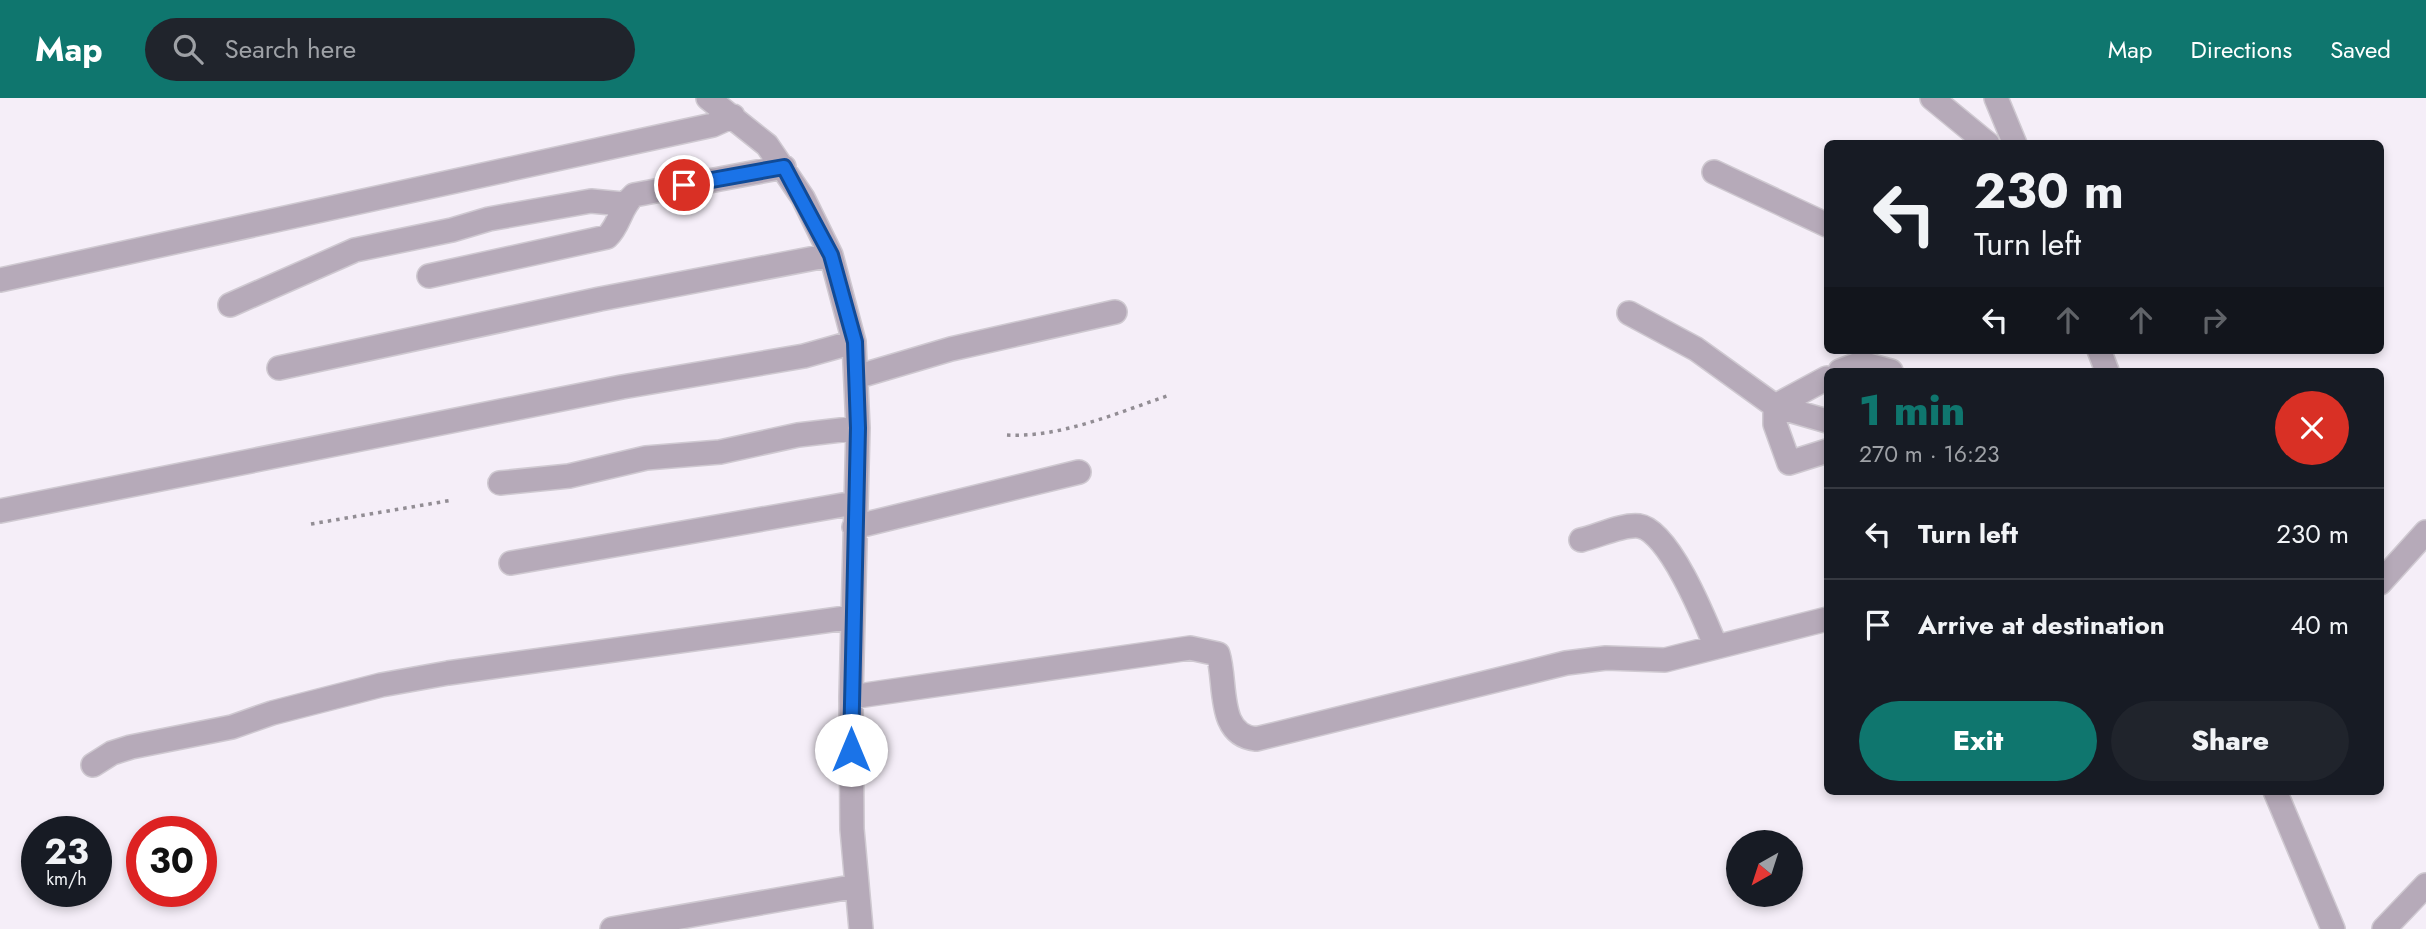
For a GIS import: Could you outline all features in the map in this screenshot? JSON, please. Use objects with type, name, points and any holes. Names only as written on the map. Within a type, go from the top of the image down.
[{"type":"street","points":[[708,98],[767,145],[784,167],[831,255],[855,342],[858,428],[851,697],[852,829],[861,929]]},
{"type":"street","points":[[1932,98],[1983,140]]},
{"type":"street","points":[[1996,98],[2012,140]]},
{"type":"street","points":[[0,280],[713,125],[733,116]]},
{"type":"street","points":[[429,276],[607,237],[614,230],[624,204],[634,195],[784,167]]},
{"type":"street","points":[[1714,172],[1824,224]]},
{"type":"street","points":[[230,305],[355,250],[452,230],[489,219],[591,201],[624,204]]},
{"type":"street","points":[[279,368],[600,299],[831,255]]},
{"type":"street","points":[[856,377],[951,349],[1115,312]]},
{"type":"street","points":[[1629,313],[1696,349],[1775,405],[1824,420]]},
{"type":"street","points":[[0,511],[622,387],[804,356],[855,342]]},
{"type":"street","points":[[1848,368],[1861,363],[1880,368]]},
{"type":"street","points":[[1775,405],[1824,380]]},
{"type":"street","points":[[1775,405],[1775,424],[1789,463],[1824,452]]},
{"type":"street","points":[[500,482],[569,476],[646,458],[720,452],[798,435],[858,428]]},
{"type":"street","points":[[854,527],[1079,472]]},
{"type":"street","points":[[511,562],[854,503]]},
{"type":"street","points":[[1581,540],[1637,526],[1652,530],[1683,573],[1716,647]]},
{"type":"street","points":[[2384,579],[2426,532]]},
{"type":"street","points":[[93,765],[112,753],[131,747],[232,727],[272,713],[381,685],[448,673],[853,617]]},
{"type":"street","points":[[851,697],[1190,648],[1208,649],[1218,654],[1221,664],[1230,723],[1237,733],[1256,739],[1566,663],[1606,658],[1665,660],[1824,620]]},
{"type":"street","points":[[2277,795],[2333,929]]},
{"type":"street","points":[[2384,929],[2426,885]]},
{"type":"street","points":[[612,929],[857,886]]},
{"type":"path","points":[[1007,435],[1028,437],[1074,426],[1170,395]]},
{"type":"path","points":[[311,524],[453,500]]},
{"type":"route","points":[[684,185],[784,167],[803,198],[831,255],[855,342],[858,428],[854,503],[851,750]]}]
